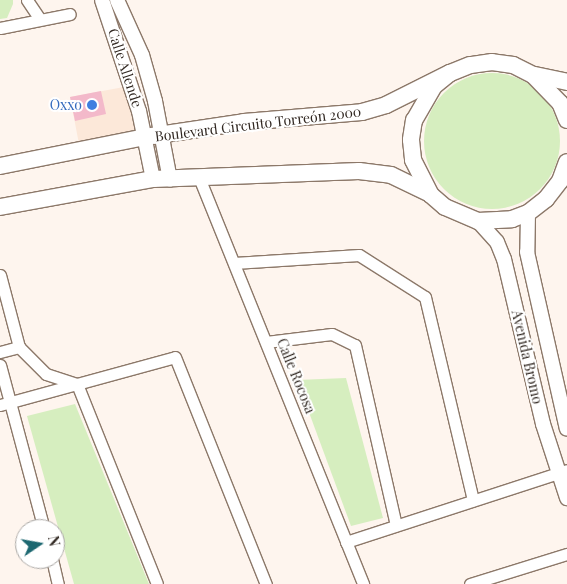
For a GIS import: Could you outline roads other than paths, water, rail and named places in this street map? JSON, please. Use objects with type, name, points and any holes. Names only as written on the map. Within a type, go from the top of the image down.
[{"type":"main road","points":[[432,195],[413,160],[411,140],[414,120],[422,102],[434,86],[450,73],[470,65],[492,62],[513,66],[533,75],[567,82]]},
{"type":"main road","name":"Boulevard Circuito Torreón 2000","points":[[0,166],[145,137],[244,122],[362,112],[386,105],[450,73]]},
{"type":"main road","points":[[533,75],[548,87],[567,120]]},
{"type":"main road","points":[[0,207],[153,179],[200,180],[374,171],[391,175],[432,195],[461,216],[478,221],[512,219],[528,212],[546,199],[560,181],[567,162]]},
{"type":"street","points":[[27,0],[40,20]]},
{"type":"street","name":"Calle Allende","points":[[102,0],[127,70],[145,137],[153,179]]},
{"type":"street","name":"Calle Allende","points":[[117,0],[142,55],[162,135],[170,180]]},
{"type":"street","points":[[0,28],[70,14]]},
{"type":"street","name":"Calle Rocosa","points":[[200,180],[363,584]]},
{"type":"street","name":"Avenida Bromo","points":[[528,212],[527,252],[567,429]]},
{"type":"street","name":"Avenida Bromo","points":[[478,221],[496,242],[504,259],[529,368],[562,472],[567,498]]},
{"type":"street","points":[[234,263],[359,255],[426,297],[473,500]]},
{"type":"street","points":[[0,275],[19,347],[46,374],[77,384]]},
{"type":"street","points":[[266,342],[332,334],[355,345],[396,525]]},
{"type":"street","points":[[0,352],[19,347]]},
{"type":"street","points":[[5,403],[175,357],[266,584]]},
{"type":"street","points":[[0,365],[5,403],[41,519]]},
{"type":"street","points":[[77,384],[157,584]]},
{"type":"street","points":[[346,542],[562,472]]},
{"type":"street","points":[[470,584],[567,554]]},
{"type":"street","points":[[54,569],[58,584]]},
{"type":"place","name":"Oxxo","points":[[92,105]]}]
